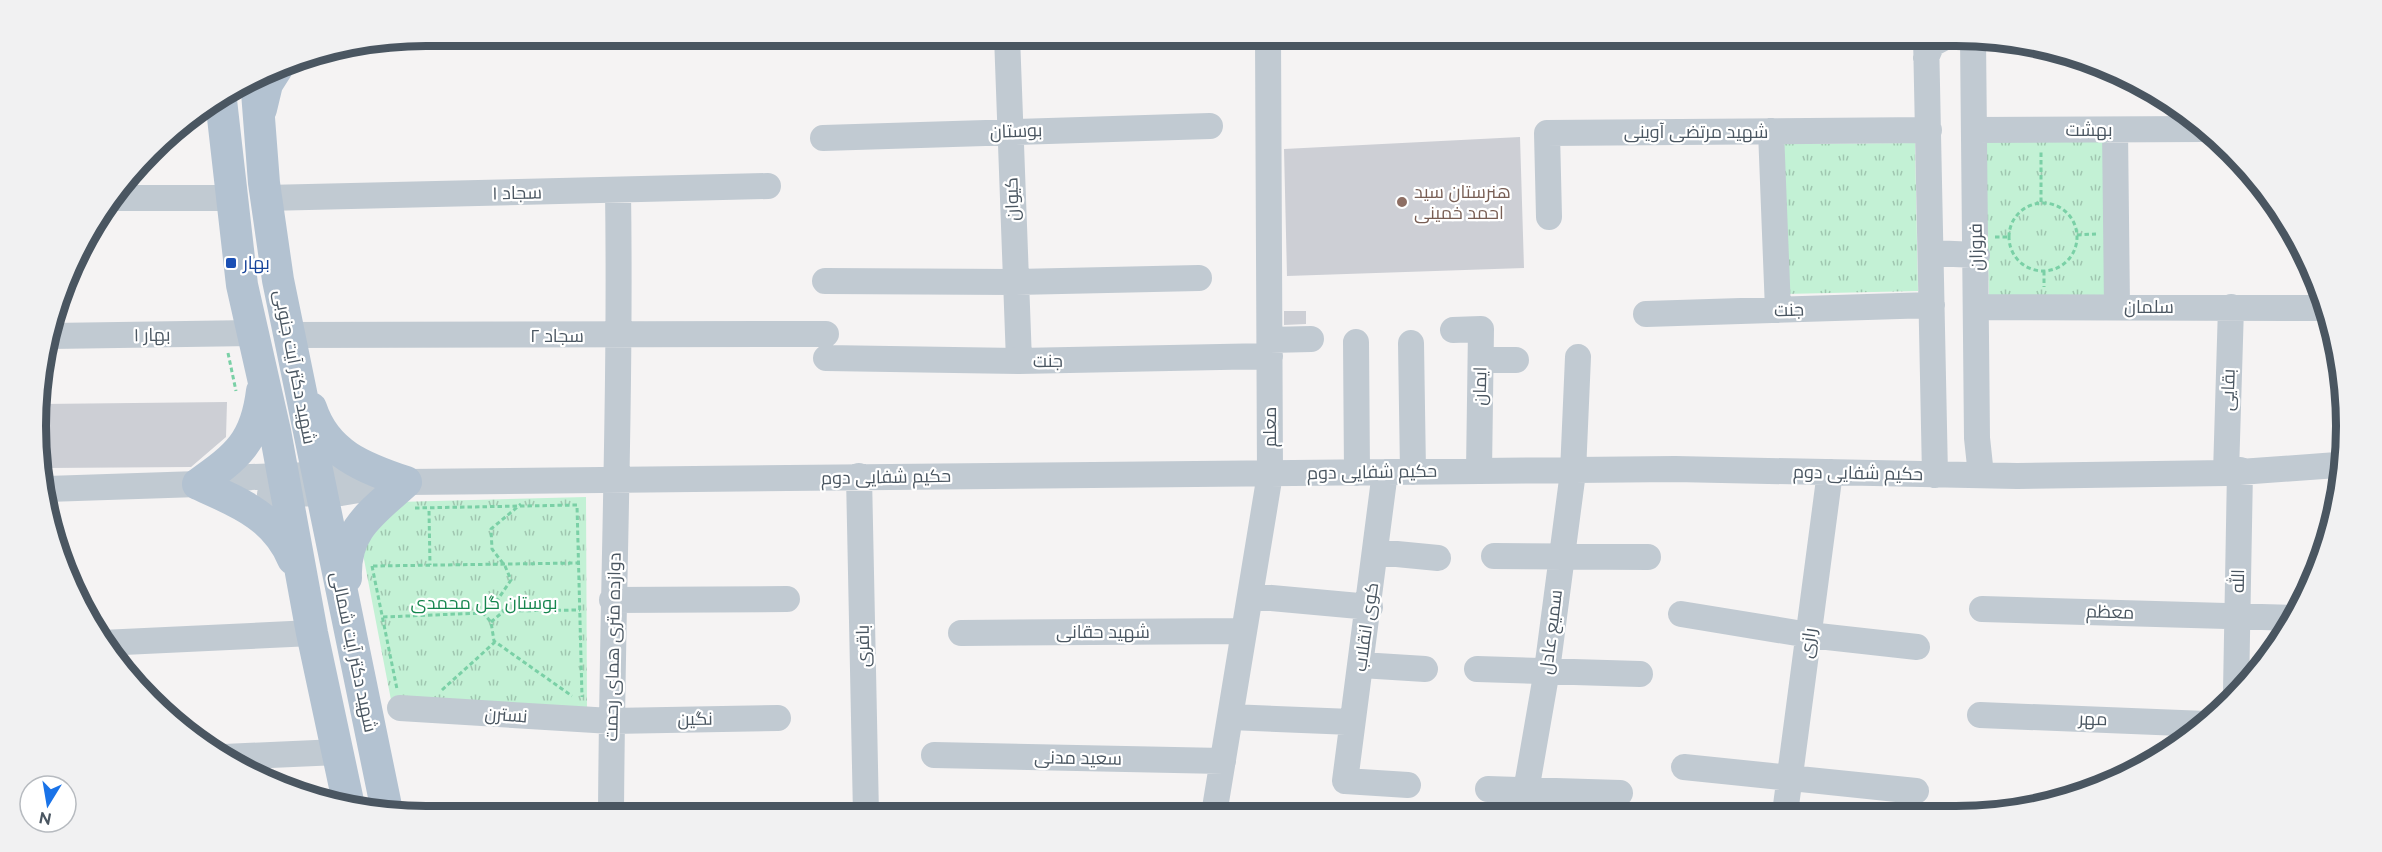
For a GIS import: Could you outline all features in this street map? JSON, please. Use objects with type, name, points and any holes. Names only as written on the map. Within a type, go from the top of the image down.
[{"type":"main road","points":[[259,119],[269,81]]},
{"type":"main road","name":"شهید دکتر آیت جنوبی","points":[[257,87],[266,198],[290,343],[318,484]]},
{"type":"main road","name":"شهید دکتر آیت جنوبی","points":[[220,108],[242,285],[238,334],[264,380],[285,485]]},
{"type":"main road","points":[[290,343],[315,421],[334,446],[359,466],[410,495]]},
{"type":"main road","points":[[198,484],[234,459],[250,437],[259,416],[264,380]]},
{"type":"main road","points":[[198,484],[245,505],[271,524],[285,542],[302,579]]},
{"type":"main road","name":"شهید دکتر آیت شمالی","points":[[318,484],[385,803]]},
{"type":"main road","name":"شهید دکتر آیت شمالی","points":[[285,485],[312,633],[347,797]]},
{"type":"main road","points":[[348,627],[346,559],[353,534],[373,511],[410,495]]},
{"type":"street","name":"کیوان","points":[[1007,46],[1014,282],[1019,361]]},
{"type":"street","name":"معلم","points":[[1215,806],[1270,474],[1268,46]]},
{"type":"street","points":[[1926,47],[1935,475]]},
{"type":"street","name":"فروزان","points":[[1973,47],[1978,307],[1977,438],[1981,475]]},
{"type":"street","name":"بوستان","points":[[823,138],[1210,126]]},
{"type":"street","name":"بهشت","points":[[1974,130],[2192,129]]},
{"type":"street","name":"شهید مرتضی آوینی","points":[[1549,218],[1547,133],[1929,130]]},
{"type":"street","points":[[2115,130],[2117,307]]},
{"type":"street","points":[[1771,131],[1778,310]]},
{"type":"street","name":"سجاد ۱","points":[[266,198],[768,186]]},
{"type":"street","name":"دوازده متری همای رحمت","points":[[611,806],[612,600],[618,479],[620,336],[618,191]]},
{"type":"street","points":[[123,198],[232,198]]},
{"type":"street","points":[[1931,253],[1977,255]]},
{"type":"street","points":[[825,281],[1014,282],[1199,278]]},
{"type":"street","name":"جنت","points":[[1646,314],[1932,305]]},
{"type":"street","name":"سلمان","points":[[1978,307],[2316,308]]},
{"type":"street","name":"بقایی","points":[[2230,308],[2233,472]]},
{"type":"street","name":"ایمان","points":[[1453,330],[1481,328],[1479,471]]},
{"type":"street","name":"بهار ۱","points":[[57,336],[238,334]]},
{"type":"street","name":"سجاد ۲","points":[[290,343],[620,336],[826,346]]},
{"type":"street","name":"جنت","points":[[826,346],[1019,361],[1270,348],[1311,339]]},
{"type":"street","points":[[1356,342],[1357,473]]},
{"type":"street","points":[[1411,343],[1413,472]]},
{"type":"street","points":[[1573,472],[1578,357]]},
{"type":"street","points":[[1481,360],[1516,360]]},
{"type":"street","points":[[1936,439],[1942,451],[1954,456],[1972,450],[1977,438]]},
{"type":"street","name":"حکیم شفایی دوم","points":[[52,489],[198,484],[318,484],[341,493],[410,495],[521,493],[618,479],[1675,470],[1981,475],[2233,472],[2333,465]]},
{"type":"street","name":"کوی انقلاب","points":[[1385,472],[1370,607],[1345,781],[1408,785]]},
{"type":"street","name":"سمیع عادل","points":[[1526,791],[1547,670],[1560,556],[1573,472]]},
{"type":"street","name":"رازی","points":[[1786,806],[1830,472]]},
{"type":"street","name":"الله","points":[[2233,472],[2237,616],[2236,681]]},
{"type":"street","name":"باقری","points":[[859,477],[866,806]]},
{"type":"street","points":[[1376,552],[1438,558]]},
{"type":"street","points":[[1494,556],[1648,557]]},
{"type":"street","points":[[1250,597],[1370,607]]},
{"type":"street","points":[[612,600],[787,599]]},
{"type":"street","name":"معظم","points":[[1982,609],[2284,618]]},
{"type":"street","points":[[1681,614],[1809,635],[1917,647]]},
{"type":"street","name":"شهید حقانی","points":[[961,633],[1245,631]]},
{"type":"street","points":[[114,642],[312,633]]},
{"type":"street","points":[[1361,665],[1425,669]]},
{"type":"street","points":[[1478,669],[1640,674]]},
{"type":"street","name":"نسترن","points":[[400,708],[611,721]]},
{"type":"street","name":"مهر","points":[[1980,715],[2191,723]]},
{"type":"street","name":"نگین","points":[[611,721],[778,717]]},
{"type":"street","points":[[1230,717],[1352,722]]},
{"type":"street","points":[[239,756],[338,752]]},
{"type":"street","name":"سعید مدنی","points":[[934,754],[1223,762]]},
{"type":"street","points":[[1684,767],[1916,791]]},
{"type":"street","points":[[1488,789],[1620,793]]},
{"type":"path","points":[[2041,202],[2042,130]]},
{"type":"path","points":[[2041,202],[2052,203],[2070,215],[2077,235],[2076,245],[2065,264],[2044,271],[2021,264],[2009,244],[2012,221],[2019,211],[2041,202]]},
{"type":"path","points":[[238,334],[239,401]]},
{"type":"path","points":[[410,495],[521,493],[577,505],[582,703],[494,642],[491,622],[483,613]]},
{"type":"path","points":[[383,617],[483,613],[495,602],[511,580],[503,563],[492,549],[491,529],[521,493]]},
{"type":"path","points":[[429,511],[430,565]]},
{"type":"path","points":[[370,556],[400,708]]},
{"type":"path","points":[[372,566],[578,564]]},
{"type":"path","points":[[495,602],[504,611]]},
{"type":"path","points":[[491,622],[504,611],[579,610]]},
{"type":"path","points":[[436,695],[495,642]]},
{"type":"green space","points":[[1985,141],[2107,142],[2109,296],[1989,296]]},
{"type":"green space","points":[[1915,143],[1918,291],[1785,294],[1784,144]]},
{"type":"green space","name":"بوستان گل محمدی","points":[[586,497],[587,710],[391,700],[362,549],[397,502]]},
{"type":"building","name":"هنرستان سید احمد خمینی","points":[[1520,137],[1524,268],[1287,276],[1284,149]]},
{"type":"building","points":[[1284,311],[1306,311],[1306,324],[1284,325]]},
{"type":"building","points":[[227,402],[226,437],[191,467],[49,468],[47,404]]},
{"type":"place","name":"هنرستان سید احمد خمینی","points":[[1402,202]]},
{"type":"place","name":"بهار","points":[[231,263]]}]
